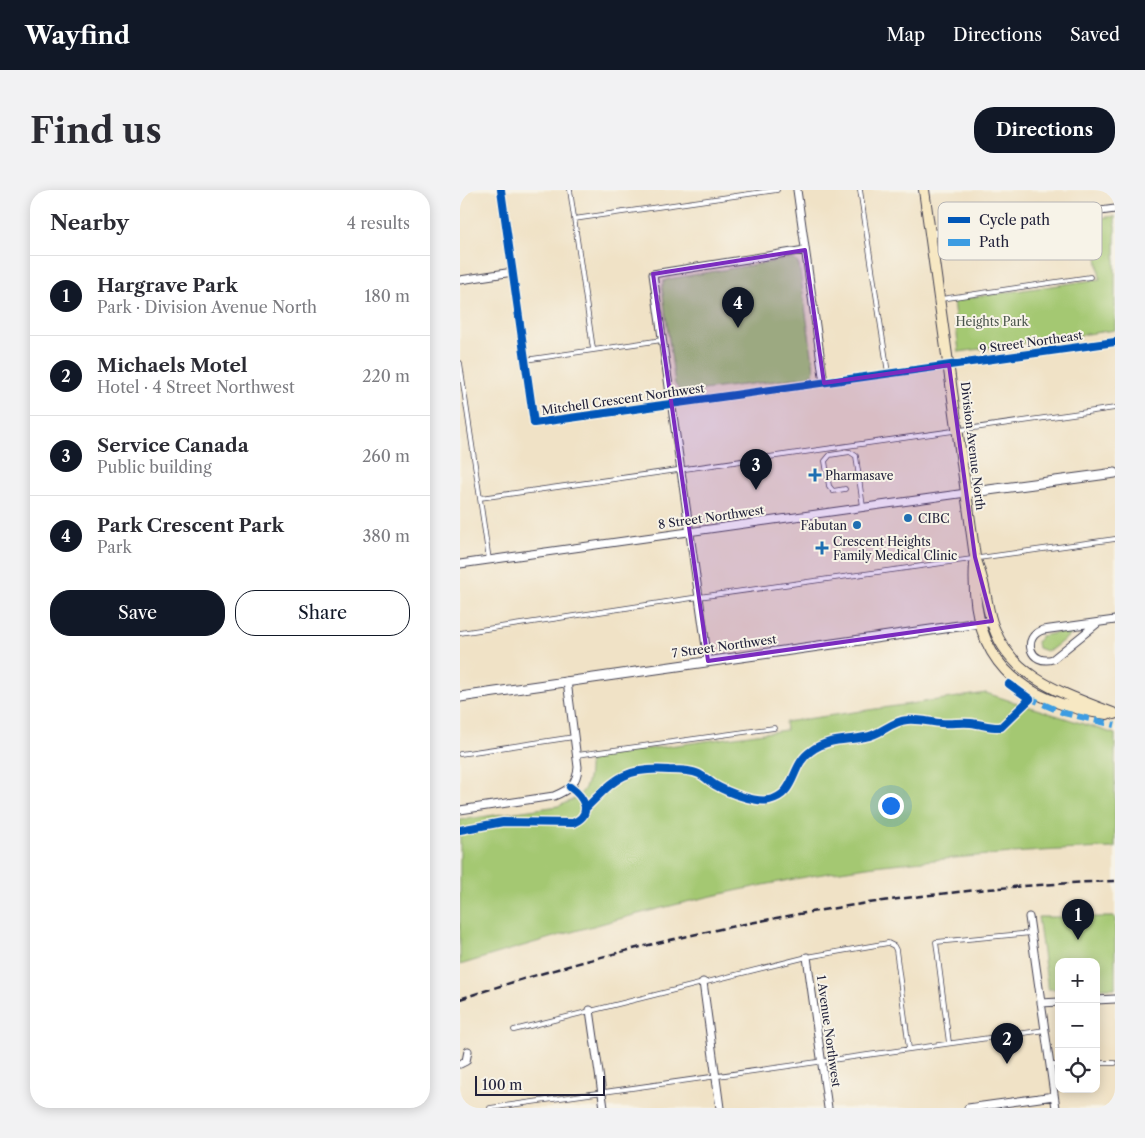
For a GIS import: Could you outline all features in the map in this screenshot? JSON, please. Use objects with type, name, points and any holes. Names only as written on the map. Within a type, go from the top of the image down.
[{"type":"main road","name":"Division Avenue North","points":[[924,190],[975,557],[974,585],[985,641],[1007,673],[1028,690],[1067,707],[1115,715]]},
{"type":"main road","name":"Division Avenue North","points":[[975,557],[983,581],[992,621],[1006,652],[1020,666],[1043,683],[1115,715]]},
{"type":"street","name":"Mitchell Crescent Northwest","points":[[501,190],[534,423],[949,365]]},
{"type":"street","points":[[797,190],[824,383]]},
{"type":"street","points":[[1102,211],[1115,209]]},
{"type":"street","points":[[930,234],[938,233]]},
{"type":"street","points":[[708,661],[653,274],[805,250]]},
{"type":"street","points":[[460,280],[512,272]]},
{"type":"street","name":"9 Street Northeast","points":[[949,365],[1115,342]]},
{"type":"street","points":[[966,493],[1115,473]]},
{"type":"street","name":"8 Street Northwest","points":[[460,564],[966,493]]},
{"type":"street","points":[[1099,622],[1053,658],[1043,660],[1032,652],[1030,643],[1038,632],[1099,622],[1115,620]]},
{"type":"street","name":"7 Street Northwest","points":[[460,697],[992,621]]},
{"type":"street","points":[[460,810],[554,796],[565,792],[573,785],[577,777],[576,755],[567,682]]},
{"type":"street","points":[[1030,917],[1056,1108]]},
{"type":"street","name":"1 Avenue Northwest","points":[[807,957],[828,1108]]},
{"type":"street","points":[[703,982],[720,1108]]},
{"type":"street","points":[[1100,1000],[1115,999]]},
{"type":"street","points":[[1041,1003],[1055,1002]]},
{"type":"street","points":[[590,1010],[604,1108]]},
{"type":"street","points":[[460,1064],[466,1061],[468,1051]]},
{"type":"street","points":[[968,1108],[1054,1096]]},
{"type":"lane","points":[[570,190],[593,349]]},
{"type":"lane","points":[[574,219],[777,190]]},
{"type":"lane","points":[[860,190],[888,374]]},
{"type":"lane","points":[[939,299],[1090,278]]},
{"type":"lane","points":[[525,360],[662,340]]},
{"type":"lane","points":[[460,363],[489,560]]},
{"type":"lane","points":[[480,498],[1115,408]]},
{"type":"lane","points":[[845,489],[833,491],[829,486],[825,461],[830,455],[850,452],[856,456],[863,507]]},
{"type":"lane","points":[[460,633],[699,596],[1115,539]]},
{"type":"lane","points":[[576,755],[774,728]]},
{"type":"lane","points":[[460,754],[574,737]]},
{"type":"lane","points":[[949,1043],[936,942],[1032,933]]},
{"type":"lane","points":[[514,1030],[807,957],[888,943],[894,946],[896,950],[909,1049]]},
{"type":"lane","points":[[490,1108],[1045,1030]]},
{"type":"lane","points":[[1100,1064],[1115,1063]]},
{"type":"lane","points":[[1050,1065],[1055,1065]]},
{"type":"highlighted area","points":[[805,250],[824,383],[949,365],[975,557],[992,621],[708,661],[653,274]]},
{"type":"green space","name":"Heights Park","points":[[1115,216],[1115,330],[959,352],[953,300],[1100,279],[1097,260],[1102,260],[1102,218]]},
{"type":"green space","points":[[788,259],[795,260],[799,265],[814,369],[813,374],[807,377],[687,392],[680,391],[675,384],[662,287],[664,281]]},
{"type":"green space","points":[[1072,630],[1073,633],[1052,649],[1046,651],[1038,648],[1037,642],[1041,636]]},
{"type":"green space","points":[[986,693],[1115,734],[1115,848],[979,856],[884,865],[815,875],[661,908],[560,935],[460,965],[460,820],[558,806],[567,802],[580,794],[587,783],[589,757],[786,730],[785,722]]},
{"type":"green space","points":[[1038,917],[1115,917],[1115,988],[1100,988],[1100,958],[1055,958],[1055,989],[1048,989]]},
{"type":"railway","points":[[460,999],[620,952],[701,933],[783,917],[866,903],[949,893],[1032,885],[1115,881]]},
{"type":"marked path","points":[[1027,697],[1064,713],[1115,725]]},
{"type":"cycle path","points":[[501,190],[534,423],[1115,342]]},
{"type":"cycle path","points":[[585,809],[604,790],[621,777],[631,773],[654,770],[680,770],[696,773],[720,788],[734,794],[756,800],[769,800],[778,797],[789,786],[804,757],[824,744],[871,736],[896,723],[907,720],[971,723],[1001,727],[1030,699],[1009,684]]},
{"type":"cycle path","points":[[460,830],[503,822],[573,823],[583,815],[585,805],[583,800],[570,787]]},
{"type":"place","name":"Park Crescent Park","points":[[738,328]]},
{"type":"place","name":"Pharmasave","points":[[815,475]]},
{"type":"place","name":"Service Canada","points":[[756,490]]},
{"type":"place","name":"CIBC","points":[[908,518]]},
{"type":"place","name":"Fabutan","points":[[857,525]]},
{"type":"place","name":"Crescent Heights Family Medical Clinic","points":[[822,548]]},
{"type":"place","name":"Hargrave Park","points":[[1078,940]]},
{"type":"place","name":"Michaels Motel","points":[[1007,1064]]}]
